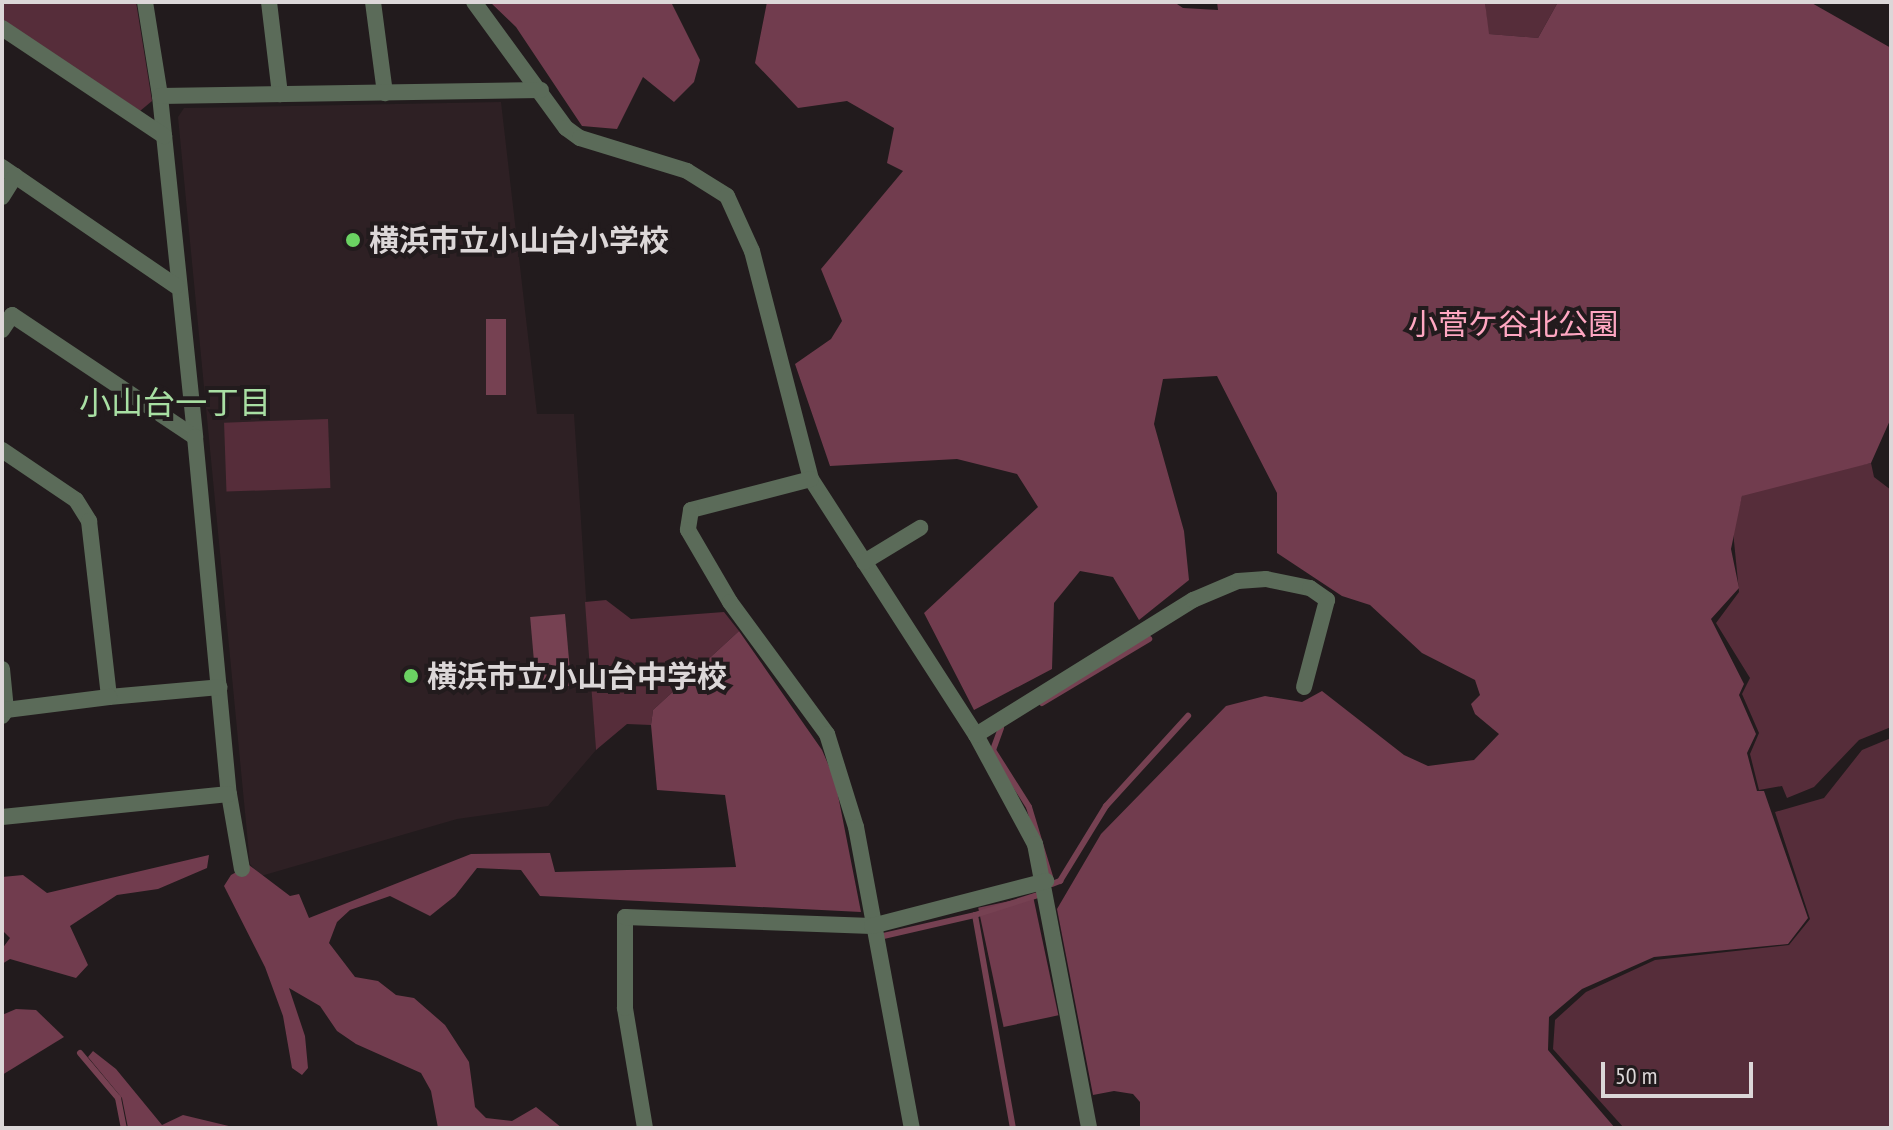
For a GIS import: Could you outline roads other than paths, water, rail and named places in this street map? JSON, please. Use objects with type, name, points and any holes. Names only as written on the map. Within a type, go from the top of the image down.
[{"type":"street","points":[[145,2],[160,96],[176,286],[195,437],[229,794],[242,869]]},
{"type":"street","points":[[269,2],[280,94]]},
{"type":"street","points":[[373,2],[385,93]]},
{"type":"street","points":[[474,2],[566,128],[580,138],[687,171],[727,196],[752,251],[811,479],[976,735],[1030,833],[1046,881],[1089,1128]]},
{"type":"street","points":[[2,28],[164,136]]},
{"type":"street","points":[[160,96],[541,90]]},
{"type":"street","points":[[2,197],[9,172],[176,286]]},
{"type":"street","points":[[5,318],[195,437]]},
{"type":"street","points":[[2,450],[76,500],[89,521],[109,697]]},
{"type":"street","points":[[811,479],[691,510],[688,530],[730,602],[827,734],[856,827],[912,1128]]},
{"type":"street","points":[[864,562],[920,528]]},
{"type":"street","points":[[976,735],[1193,600],[1238,581],[1266,579],[1310,588],[1327,600],[1304,687]]},
{"type":"street","points":[[2,669],[4,713],[109,697],[220,687]]},
{"type":"street","points":[[2,817],[229,794]]},
{"type":"street","points":[[645,1128],[625,1008],[625,917],[872,926],[1046,881]]},
{"type":"waterway","points":[[1042,703],[1149,639]]},
{"type":"waterway","points":[[1052,884],[1060,881],[1106,806],[1188,716]]},
{"type":"waterway","points":[[1001,728],[993,750],[1029,807],[1051,880]]},
{"type":"waterway","points":[[879,937],[975,915],[1041,894]]},
{"type":"waterway","points":[[975,915],[1013,1128]]},
{"type":"waterway","points":[[80,1053],[118,1098],[124,1128]]},
{"type":"place","name":"横浜市立小山台小学校","points":[[353,240]]},
{"type":"place","name":"横浜市立小山台中学校","points":[[411,676]]},
{"type":"district","name":"小山台一丁目","points":[[175,402]]},
{"type":"park label","name":"小菅ケ谷北公園","points":[[1513,324]]}]
